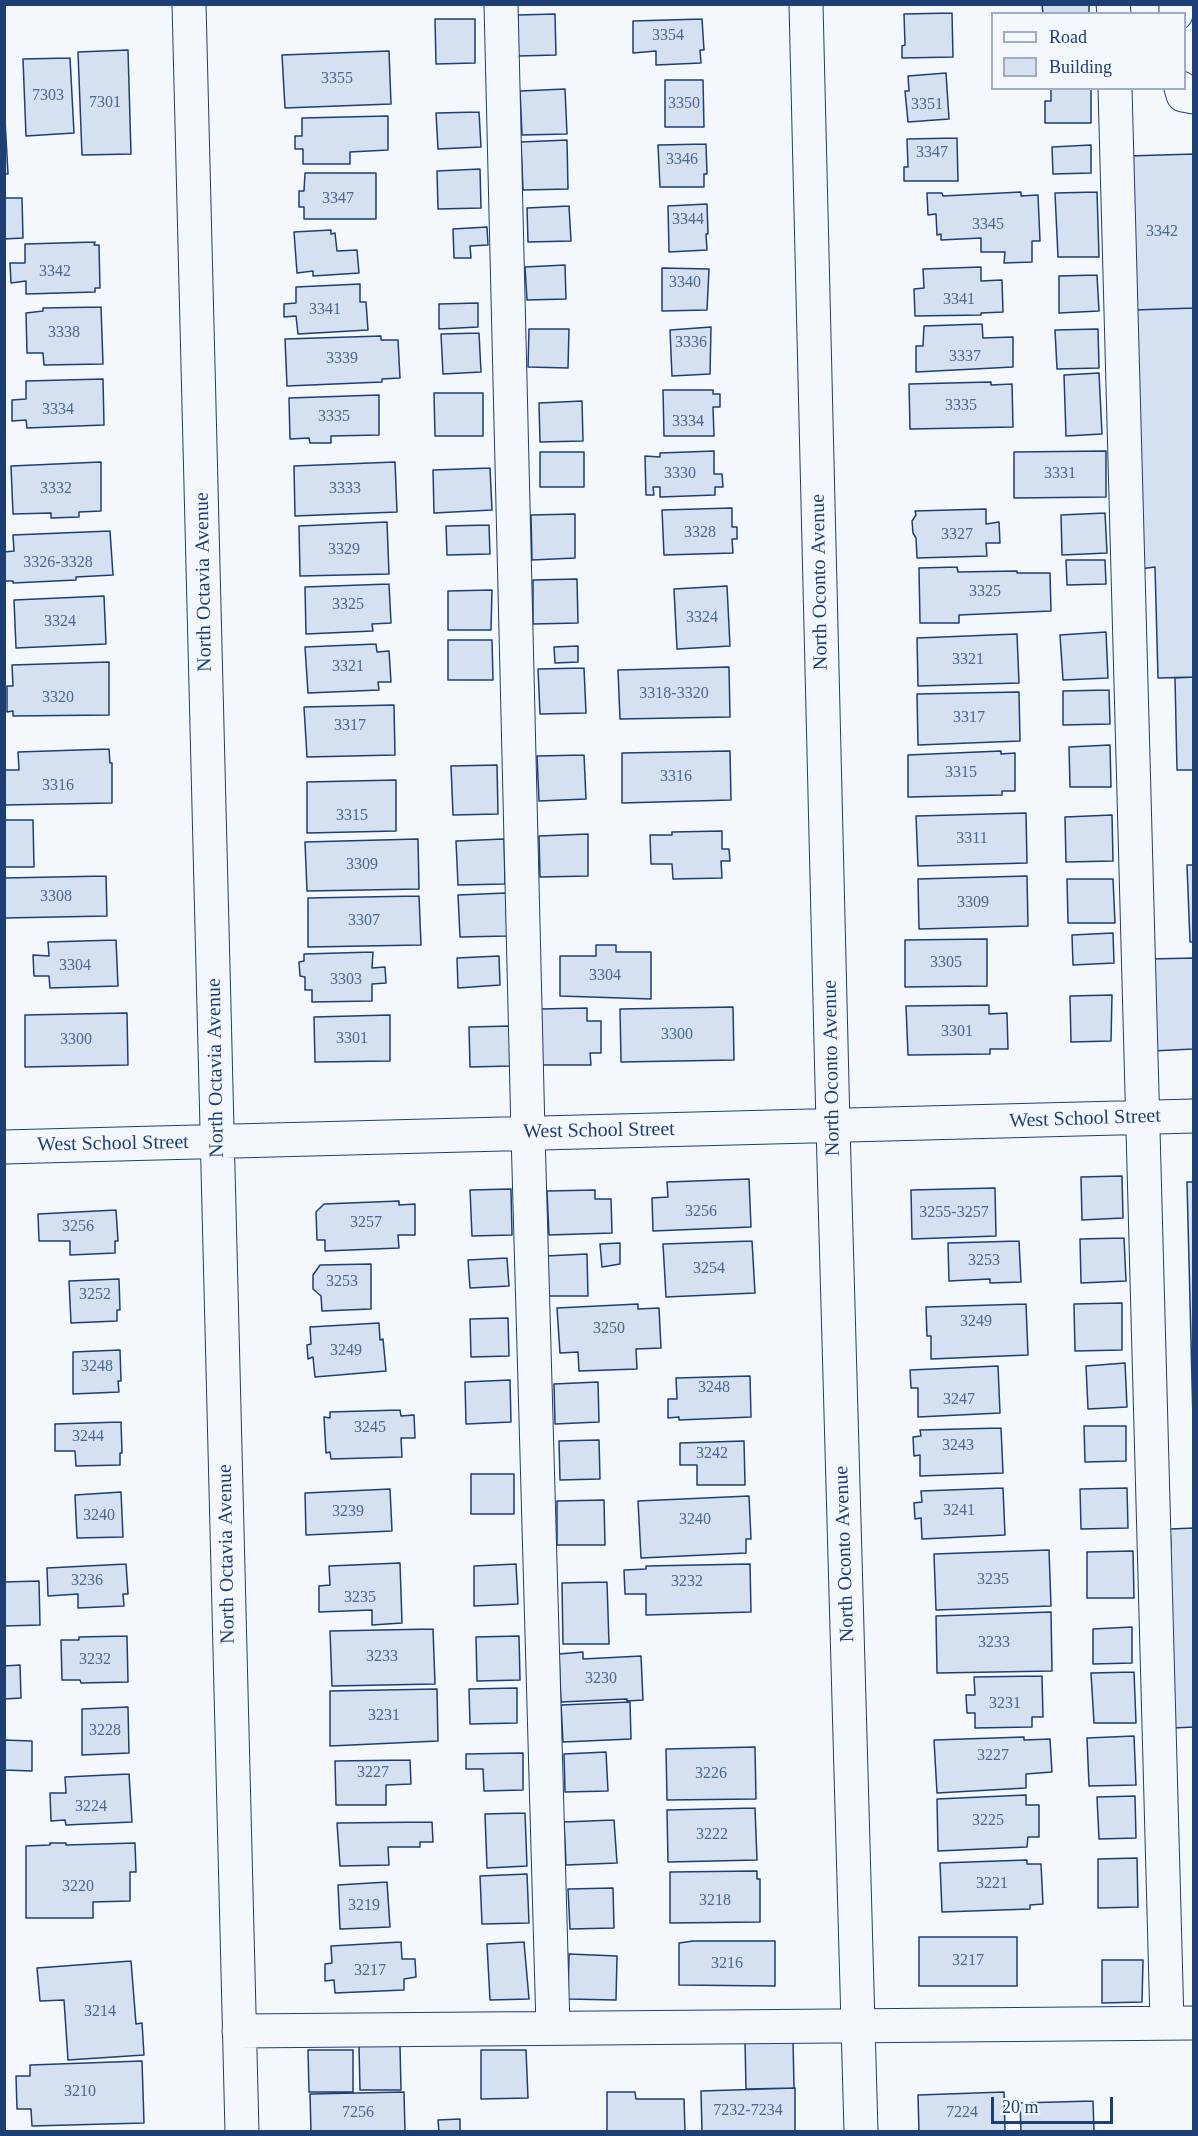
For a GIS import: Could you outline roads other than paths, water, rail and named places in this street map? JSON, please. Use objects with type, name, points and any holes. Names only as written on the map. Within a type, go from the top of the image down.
[{"type":"street","name":"North Octavia Avenue","points":[[189,4],[242,2132]]},
{"type":"street","points":[[501,4],[528,1133],[553,2027]]},
{"type":"street","name":"North Oconto Avenue","points":[[806,4],[833,1126],[861,2132]]},
{"type":"street","points":[[239,2031],[1180,2023],[1141,1118],[1115,90]]},
{"type":"street","points":[[1182,90],[1183,95],[1194,97]]},
{"type":"street","name":"West School Street","points":[[4,1147],[1194,1116]]}]
